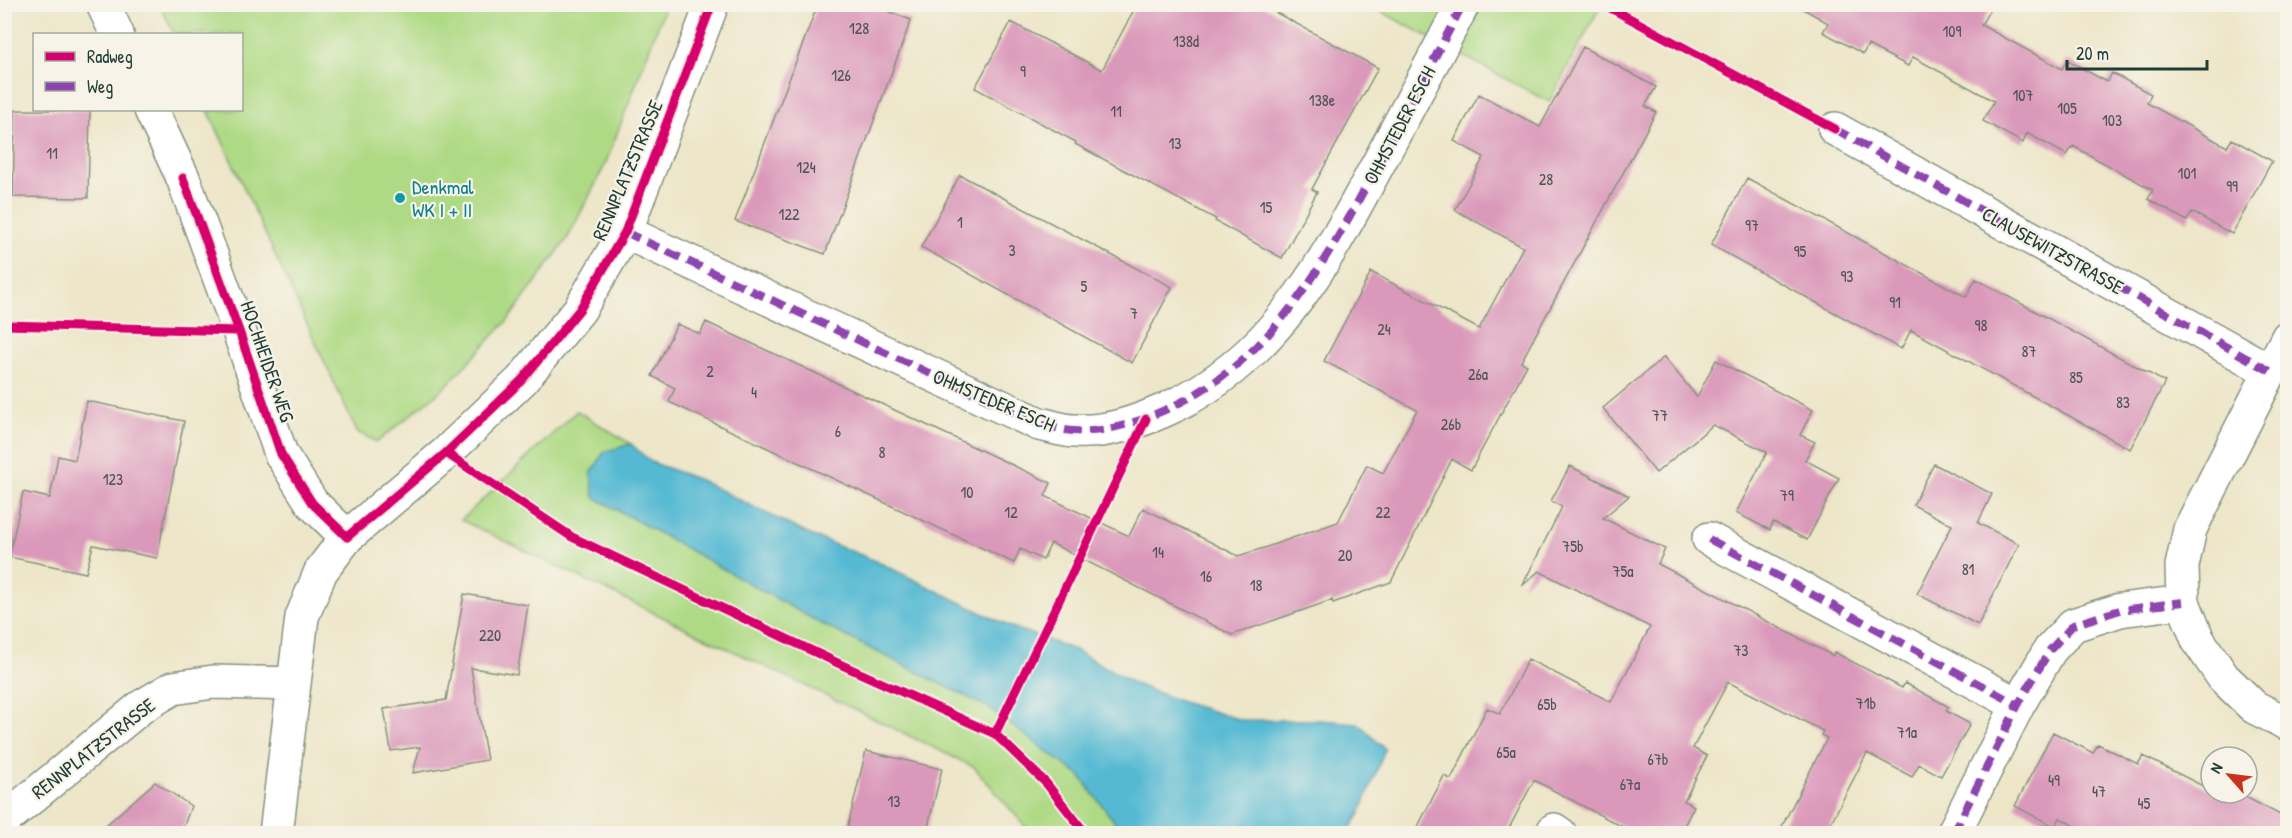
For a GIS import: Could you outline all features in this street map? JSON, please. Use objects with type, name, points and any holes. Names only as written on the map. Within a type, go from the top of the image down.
[{"type":"street","points":[[103,4],[117,33]]},
{"type":"street","name":"RENNPLATZSTRASSE","points":[[347,537],[446,453],[522,380],[580,309],[625,232],[712,4]]},
{"type":"street","name":"OHMSTEDER ESCH","points":[[625,232],[1040,424],[1074,431],[1109,430],[1146,419],[1174,406],[1225,376],[1259,346],[1293,307],[1324,261],[1463,4]]},
{"type":"street","name":"HOCHHEIDER WEG","points":[[151,111],[183,178],[239,331],[280,454],[312,504],[347,537]]},
{"type":"street","name":"CLAUSEWITZSTRASSE","points":[[1835,129],[2270,371]]},
{"type":"street","points":[[2288,337],[2190,529],[2182,566],[2183,602],[2198,640],[2223,677],[2254,707],[2288,724]]},
{"type":"street","points":[[276,834],[302,617],[321,571],[347,537]]},
{"type":"street","points":[[1709,539],[2018,705]]},
{"type":"street","points":[[1953,834],[2018,705],[2050,650],[2073,625],[2120,610],[2183,602]]},
{"type":"street","name":"RENNPLATZSTRASSE","points":[[4,820],[141,707],[173,688],[213,682],[294,684]]},
{"type":"green space","points":[[160,5],[666,5],[605,165],[567,239],[508,320],[444,388],[377,442],[357,432],[208,111],[243,111],[243,33],[174,33]]},
{"type":"green space","points":[[1369,5],[1601,5],[1549,102]]},
{"type":"green space","points":[[577,411],[631,444],[604,452],[594,497],[820,623],[987,707],[1080,776],[1123,833],[1031,833],[974,767],[461,520]]},
{"type":"water","points":[[631,444],[651,462],[700,480],[808,534],[876,561],[1009,626],[1075,650],[1135,684],[1179,701],[1241,720],[1318,720],[1358,723],[1385,749],[1360,814],[1347,833],[1123,833],[1080,776],[987,707],[820,623],[594,497],[591,474],[604,452]]},
{"type":"building","points":[[818,4],[869,4],[911,20],[825,254],[735,221]]},
{"type":"building","points":[[1137,4],[1260,4],[1378,68],[1312,189],[1317,192],[1282,258],[1215,221],[1216,219],[975,88],[1011,22],[1102,70]]},
{"type":"building","points":[[1795,4],[1993,4],[1981,25],[2062,69],[2067,60],[2107,82],[2112,73],[2151,94],[2147,103],[2227,147],[2232,139],[2272,161],[2232,234],[2192,212],[2187,221],[2148,199],[2153,190],[2073,146],[2067,155],[2027,133],[2023,143],[1983,121],[1994,101],[1913,57],[1908,66],[1868,45],[1863,54],[1823,32],[1828,23]]},
{"type":"building","points":[[1583,47],[1656,87],[1645,106],[1656,112],[1521,362],[1527,365],[1471,470],[1452,459],[1391,582],[1333,603],[1332,600],[1232,635],[1051,543],[1043,560],[1020,549],[1014,563],[669,402],[675,388],[652,376],[677,324],[700,334],[706,322],[1051,483],[1045,496],[1129,536],[1143,508],[1238,556],[1338,522],[1367,465],[1383,473],[1417,410],[1324,361],[1371,272],[1479,329],[1523,247],[1455,210],[1484,157],[1454,141],[1479,94],[1540,127]]},
{"type":"building","points":[[15,110],[90,111],[88,198],[13,197]]},
{"type":"building","points":[[960,175],[1172,287],[1132,363],[921,247]]},
{"type":"building","points":[[1747,178],[1966,297],[1976,279],[2165,382],[2130,449],[1911,330],[1901,349],[1711,245]]},
{"type":"building","points":[[1664,357],[1697,397],[1716,360],[1813,410],[1800,435],[1815,442],[1805,460],[1839,478],[1807,540],[1773,522],[1770,530],[1736,513],[1767,452],[1713,425],[1656,473],[1603,408]]},
{"type":"building","points":[[87,401],[184,421],[157,558],[93,545],[86,573],[9,557],[23,492],[50,498],[58,456],[75,460]]},
{"type":"building","points":[[1934,464],[1992,494],[1978,523],[2019,544],[1978,625],[1917,594],[1952,525],[1913,505]]},
{"type":"building","points":[[1570,466],[1629,496],[1603,518],[1665,549],[1658,564],[1833,656],[1834,652],[1902,688],[1905,683],[1949,707],[1946,711],[1970,724],[1941,776],[1919,764],[1912,777],[1867,753],[1825,834],[1778,834],[1827,738],[1821,735],[1823,731],[1728,682],[1693,748],[1707,756],[1684,801],[1694,806],[1680,834],[1636,834],[1534,780],[1506,834],[1414,834],[1444,776],[1451,779],[1487,708],[1500,714],[1528,659],[1611,702],[1650,627],[1539,571],[1522,586],[1562,507],[1551,501]]},
{"type":"building","points":[[464,594],[528,605],[517,675],[471,668],[487,760],[413,773],[420,747],[391,751],[384,709],[446,700]]},
{"type":"building","points":[[2053,732],[2093,753],[2098,744],[2138,764],[2143,756],[2199,784],[2199,805],[2259,804],[2288,819],[2288,834],[2090,834],[2060,818],[2055,827],[2015,806]]},
{"type":"building","points":[[866,751],[942,769],[926,834],[846,834]]},
{"type":"building","points":[[155,782],[191,806],[181,834],[96,834]]},
{"type":"marked path","points":[[625,232],[1039,424],[1075,431],[1122,426],[1167,409],[1206,388],[1240,362],[1270,332],[1296,300],[1342,229],[1463,4]]},
{"type":"marked path","points":[[1835,129],[2270,371]]},
{"type":"marked path","points":[[1709,539],[2018,705]]},
{"type":"marked path","points":[[1953,834],[2018,705],[2050,650],[2073,625],[2120,610],[2183,602]]},
{"type":"marked path","points":[[1554,830],[1560,834]]},
{"type":"cycle path","points":[[183,178],[281,454],[312,503],[347,537],[446,453],[522,380],[580,309],[625,232],[712,4]]},
{"type":"cycle path","points":[[1603,4],[1835,129]]},
{"type":"cycle path","points":[[4,325],[239,331]]},
{"type":"cycle path","points":[[995,734],[1146,419]]},
{"type":"cycle path","points":[[446,453],[572,537],[842,665],[995,734],[1046,783],[1086,834]]},
{"type":"place","name":"Denkmal WK I + II","points":[[400,198]]}]
